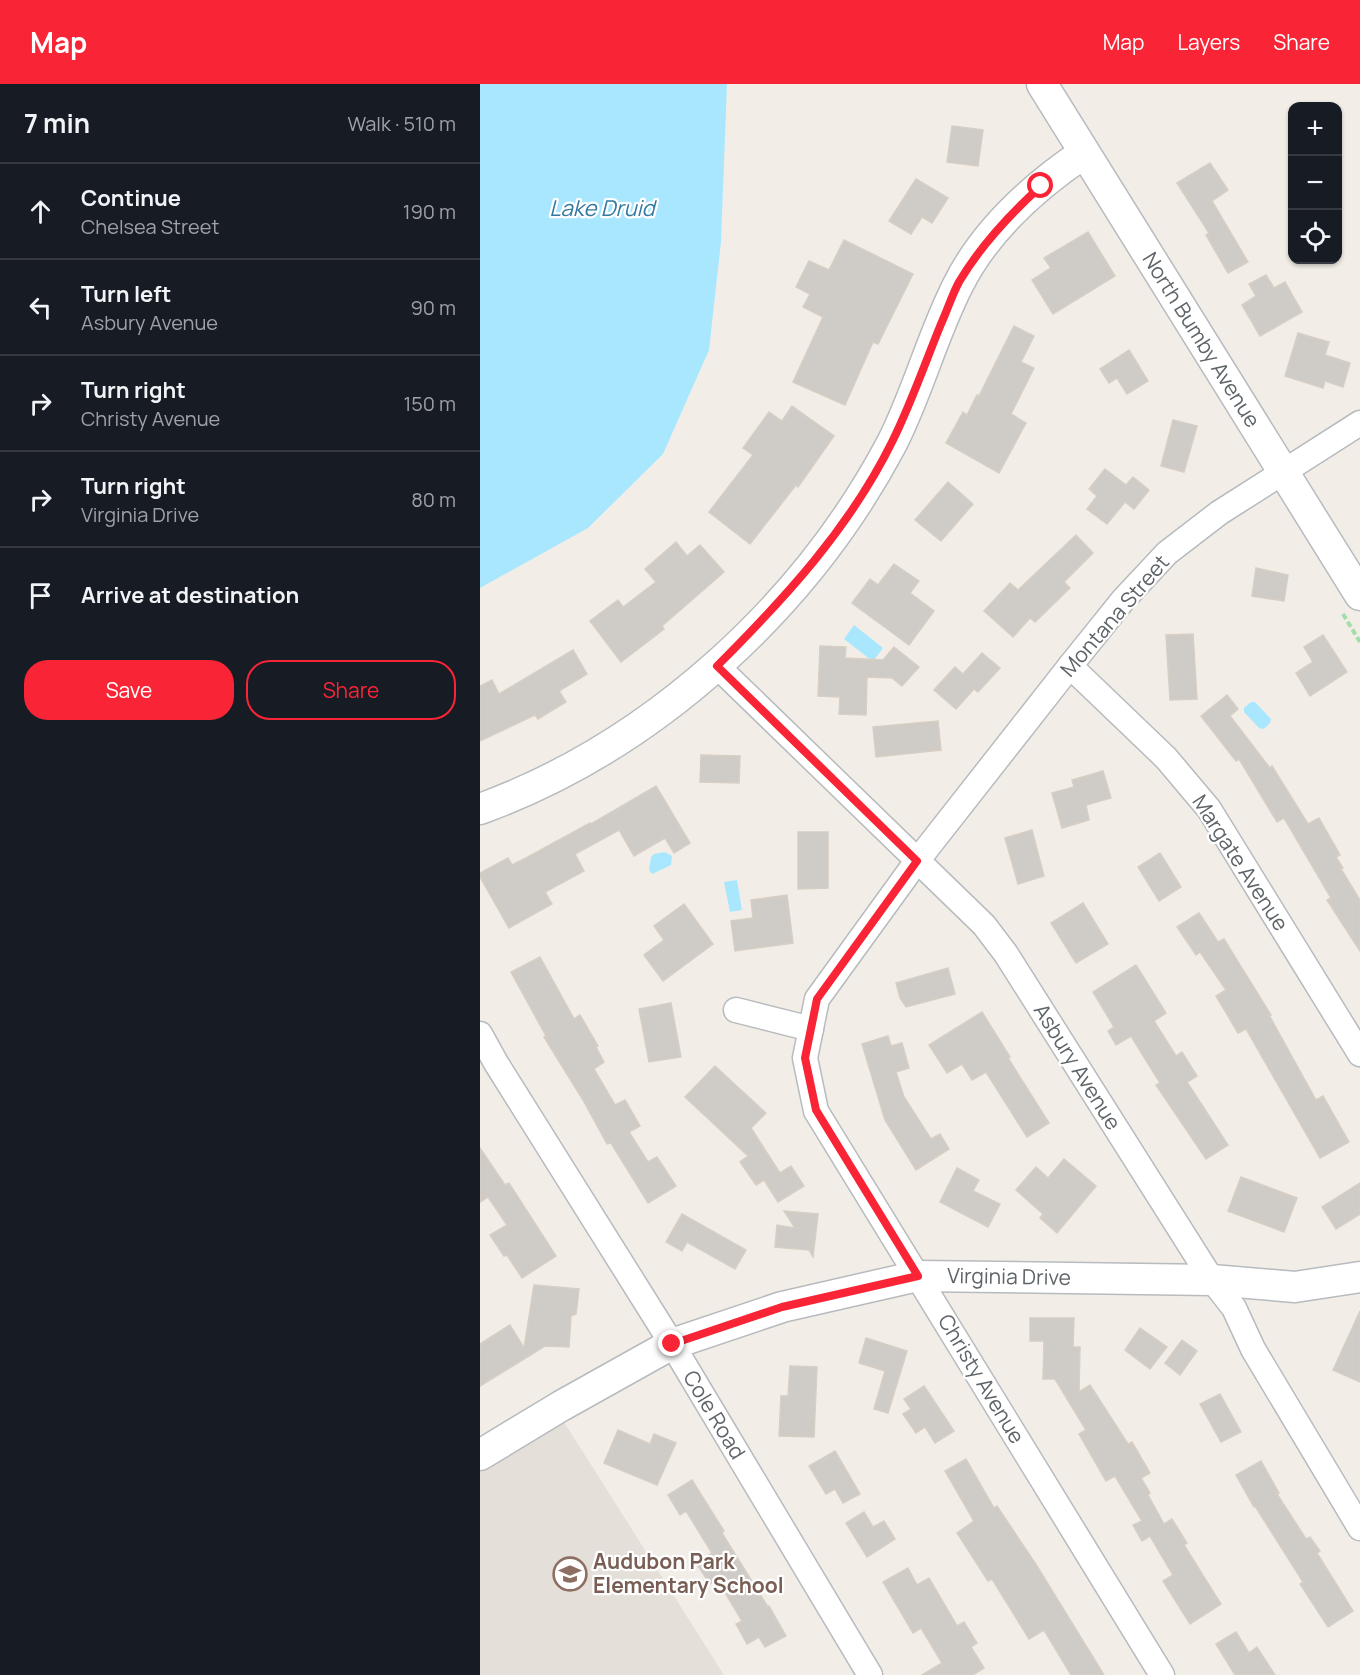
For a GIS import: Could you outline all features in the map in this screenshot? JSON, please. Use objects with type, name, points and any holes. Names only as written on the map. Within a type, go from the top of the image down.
[{"type":"street","name":"North Bumby Avenue","points":[[1042,84],[1360,595]]},
{"type":"street","points":[[480,810],[510,798],[615,744],[717,666],[777,606],[820,555],[855,505],[892,442],[958,284],[983,246],[1009,215],[1067,164],[1084,153]]},
{"type":"street","name":"Montana Street","points":[[917,861],[1123,600],[1167,553],[1219,513],[1360,423]]},
{"type":"street","name":"Asbury Avenue","points":[[717,666],[984,926],[1006,954],[1212,1280],[1234,1308],[1253,1349],[1360,1528]]},
{"type":"street","name":"Margate Avenue","points":[[1070,666],[1166,758],[1209,809],[1360,1054]]},
{"type":"street","name":"Christy Avenue","points":[[917,861],[817,999],[805,1058],[816,1110],[1162,1675]]},
{"type":"street","points":[[736,1010],[811,1029]]},
{"type":"street","name":"Cole Road","points":[[480,1034],[502,1073],[672,1344],[870,1675]]},
{"type":"street","name":"Virginia Drive","points":[[480,1455],[672,1344],[782,1307],[918,1276],[1212,1280],[1295,1287],[1360,1277]]},
{"type":"shaded area","name":"Audubon Park Elementary School","points":[[564,1422],[724,1675],[480,1675],[480,1473]]},
{"type":"water","name":"Lake Druid","points":[[480,84],[727,84],[721,242],[709,350],[663,454],[588,528],[480,588]]},
{"type":"water","points":[[854,625],[883,648],[874,660],[844,639]]},
{"type":"water","points":[[1251,702],[1255,702],[1271,719],[1264,729],[1259,728],[1244,712],[1244,708]]},
{"type":"water","points":[[665,852],[672,856],[671,865],[652,874],[649,870],[651,857],[654,854]]},
{"type":"water","points":[[737,880],[742,910],[730,912],[724,882]]},
{"type":"building","points":[[952,126],[983,130],[978,166],[947,162]]},
{"type":"building","points":[[1210,163],[1228,190],[1212,201],[1248,262],[1228,273],[1206,235],[1209,233],[1177,183]]},
{"type":"building","points":[[916,179],[948,198],[932,223],[922,217],[911,234],[889,221]]},
{"type":"building","points":[[1088,232],[1115,276],[1053,314],[1032,280],[1051,268],[1044,258]]},
{"type":"building","points":[[844,240],[913,274],[878,344],[873,342],[845,405],[793,382],[823,317],[803,307],[810,294],[796,287],[809,261],[829,270]]},
{"type":"building","points":[[1266,275],[1274,288],[1285,282],[1302,312],[1260,336],[1242,305],[1256,296],[1249,284]]},
{"type":"building","points":[[1014,326],[1034,336],[1021,362],[1034,368],[1011,414],[1026,423],[999,473],[946,443],[963,412],[967,415],[977,395],[979,396]]},
{"type":"building","points":[[1298,333],[1329,342],[1325,355],[1350,363],[1343,387],[1325,381],[1323,388],[1285,376]]},
{"type":"building","points":[[1129,350],[1148,381],[1127,394],[1117,378],[1109,383],[1100,369]]},
{"type":"building","points":[[792,406],[834,436],[798,487],[796,485],[750,544],[709,512],[753,455],[743,448],[769,412],[782,421]]},
{"type":"building","points":[[1173,420],[1197,426],[1184,472],[1161,466]]},
{"type":"building","points":[[1105,469],[1126,485],[1133,477],[1149,490],[1134,509],[1125,502],[1107,524],[1087,509],[1097,496],[1089,489]]},
{"type":"building","points":[[948,482],[973,504],[941,541],[915,520]]},
{"type":"building","points":[[1076,535],[1093,553],[1064,582],[1070,588],[1035,622],[1030,618],[1013,637],[984,611],[1010,583],[1018,590]]},
{"type":"building","points":[[676,542],[687,556],[700,545],[724,572],[662,626],[664,629],[621,662],[590,621],[618,600],[623,607],[656,582],[645,569]]},
{"type":"building","points":[[894,564],[919,581],[910,593],[934,611],[909,645],[852,603],[870,579],[878,585]]},
{"type":"building","points":[[1256,568],[1288,575],[1284,601],[1252,596]]},
{"type":"building","points":[[1193,634],[1197,699],[1170,700],[1166,635]]},
{"type":"building","points":[[1323,635],[1347,672],[1310,696],[1296,673],[1313,662],[1304,647]]},
{"type":"building","points":[[820,646],[846,647],[845,658],[883,660],[894,647],[919,667],[902,686],[892,678],[867,677],[866,715],[839,714],[840,697],[818,696]]},
{"type":"building","points":[[573,650],[587,674],[559,691],[566,702],[538,719],[535,715],[480,741],[480,686],[492,680],[499,694]]},
{"type":"building","points":[[982,653],[1000,668],[978,692],[974,689],[956,709],[934,690],[955,667],[963,674]]},
{"type":"building","points":[[1227,695],[1238,709],[1230,716],[1270,768],[1272,766],[1308,824],[1319,818],[1340,855],[1336,857],[1343,868],[1341,869],[1360,900],[1360,951],[1327,900],[1331,898],[1284,818],[1277,822],[1239,759],[1236,761],[1201,716]]},
{"type":"building","points":[[938,721],[941,750],[876,757],[873,727]]},
{"type":"building","points":[[701,755],[740,756],[739,783],[700,782]]},
{"type":"building","points":[[1103,771],[1111,798],[1086,805],[1089,820],[1062,828],[1052,793],[1074,787],[1072,780]]},
{"type":"building","points":[[656,786],[690,843],[674,853],[665,838],[634,856],[619,830],[575,854],[584,871],[545,892],[552,904],[509,928],[480,877],[480,873],[508,858],[512,865],[591,824]]},
{"type":"building","points":[[1032,830],[1044,876],[1018,884],[1005,838]]},
{"type":"building","points":[[798,832],[828,832],[828,888],[798,889]]},
{"type":"building","points":[[1160,853],[1181,887],[1159,901],[1138,867]]},
{"type":"building","points":[[787,895],[793,943],[735,951],[731,921],[753,918],[751,900]]},
{"type":"building","points":[[1083,903],[1108,944],[1076,963],[1051,923]]},
{"type":"building","points":[[684,904],[713,944],[663,981],[644,955],[664,940],[654,926]]},
{"type":"building","points":[[1199,913],[1218,942],[1224,939],[1271,1015],[1269,1015],[1316,1100],[1323,1096],[1349,1142],[1320,1158],[1246,1029],[1238,1033],[1216,996],[1226,990],[1200,952],[1196,955],[1177,927]]},
{"type":"building","points":[[540,957],[574,1019],[580,1015],[598,1046],[596,1047],[604,1062],[594,1069],[615,1105],[625,1100],[640,1126],[629,1132],[648,1162],[657,1157],[676,1186],[648,1203],[611,1143],[607,1144],[544,1037],[546,1036],[511,972]]},
{"type":"building","points":[[1136,965],[1166,1013],[1154,1021],[1176,1056],[1182,1052],[1197,1076],[1187,1082],[1228,1145],[1206,1159],[1156,1085],[1160,1083],[1131,1036],[1116,1045],[1108,1031],[1114,1027],[1093,992]]},
{"type":"building","points":[[948,968],[955,994],[906,1007],[900,998],[896,983]]},
{"type":"building","points":[[671,1003],[681,1057],[649,1062],[639,1009]]},
{"type":"building","points":[[982,1012],[1049,1123],[1027,1137],[986,1072],[972,1080],[962,1064],[947,1073],[929,1045]]},
{"type":"building","points":[[888,1036],[891,1046],[902,1043],[909,1068],[896,1072],[904,1097],[931,1139],[940,1134],[949,1149],[916,1170],[885,1120],[862,1044]]},
{"type":"building","points":[[715,1066],[766,1113],[751,1128],[780,1173],[791,1166],[804,1186],[778,1202],[764,1180],[756,1185],[740,1162],[748,1156],[685,1097]]},
{"type":"building","points":[[480,1148],[505,1185],[509,1183],[556,1256],[522,1278],[490,1235],[507,1225],[488,1197],[480,1202]]},
{"type":"building","points":[[1064,1159],[1096,1186],[1057,1233],[1040,1218],[1043,1214],[1016,1190],[1036,1167],[1048,1178]]},
{"type":"building","points":[[957,1168],[979,1180],[973,1191],[1000,1204],[988,1227],[940,1202]]},
{"type":"building","points":[[1241,1177],[1297,1198],[1284,1232],[1228,1211]]},
{"type":"building","points":[[1360,1183],[1360,1214],[1336,1229],[1322,1207]]},
{"type":"building","points":[[784,1211],[818,1214],[813,1257],[809,1250],[775,1247],[777,1225],[795,1228]]},
{"type":"building","points":[[682,1214],[746,1250],[735,1269],[687,1242],[682,1251],[666,1242]]},
{"type":"building","points":[[534,1285],[579,1289],[576,1314],[571,1316],[569,1347],[545,1346],[480,1386],[480,1344],[510,1325],[524,1348]]},
{"type":"building","points":[[1360,1311],[1360,1382],[1333,1370]]},
{"type":"building","points":[[1030,1318],[1074,1318],[1073,1347],[1080,1347],[1079,1392],[1090,1385],[1128,1444],[1132,1442],[1150,1473],[1141,1478],[1150,1493],[1148,1495],[1164,1524],[1172,1519],[1187,1543],[1184,1545],[1221,1604],[1190,1624],[1163,1581],[1173,1575],[1150,1536],[1142,1541],[1133,1525],[1142,1521],[1115,1476],[1106,1481],[1079,1434],[1086,1430],[1055,1379],[1043,1379],[1044,1341],[1030,1341]]},
{"type":"building","points":[[1140,1328],[1167,1347],[1150,1369],[1125,1350]]},
{"type":"building","points":[[866,1338],[907,1351],[888,1413],[874,1409],[885,1371],[859,1363]]},
{"type":"building","points":[[1182,1340],[1197,1351],[1180,1375],[1165,1363]]},
{"type":"building","points":[[790,1366],[817,1367],[814,1437],[779,1436],[781,1396],[788,1396]]},
{"type":"building","points":[[924,1386],[954,1431],[935,1443],[925,1427],[916,1433],[903,1414],[911,1409],[904,1399]]},
{"type":"building","points":[[1220,1394],[1241,1432],[1221,1442],[1200,1404]]},
{"type":"building","points":[[618,1430],[650,1444],[654,1434],[676,1443],[657,1485],[604,1463]]},
{"type":"building","points":[[835,1451],[860,1494],[843,1503],[835,1489],[826,1494],[809,1466]]},
{"type":"building","points":[[966,1459],[994,1508],[997,1506],[1037,1566],[1104,1675],[1071,1675],[1044,1630],[1029,1639],[992,1579],[988,1581],[957,1533],[974,1521],[945,1471]]},
{"type":"building","points":[[1261,1461],[1279,1493],[1277,1494],[1306,1539],[1310,1537],[1320,1551],[1317,1553],[1353,1611],[1328,1627],[1300,1584],[1303,1582],[1236,1475]]},
{"type":"building","points":[[692,1480],[786,1636],[765,1647],[759,1637],[747,1644],[736,1624],[742,1621],[717,1579],[710,1584],[696,1563],[712,1553],[686,1511],[680,1515],[668,1495]]},
{"type":"building","points":[[864,1512],[873,1527],[884,1521],[895,1539],[867,1557],[846,1523]]},
{"type":"building","points":[[908,1568],[917,1585],[929,1578],[957,1626],[964,1622],[977,1643],[971,1647],[984,1668],[973,1675],[922,1675],[942,1663],[921,1628],[913,1633],[883,1582]]},
{"type":"building","points":[[1236,1632],[1249,1653],[1257,1647],[1275,1675],[1235,1675],[1216,1644]]},
{"type":"place","name":"Audubon Park Elementary School","points":[[570,1574]]},
{"type":"route","points":[[672,1344],[782,1307],[918,1276],[816,1110],[805,1058],[817,999],[917,861],[717,666],[777,606],[820,555],[855,505],[892,442],[958,284],[983,246],[1009,215],[1041,186]]}]
